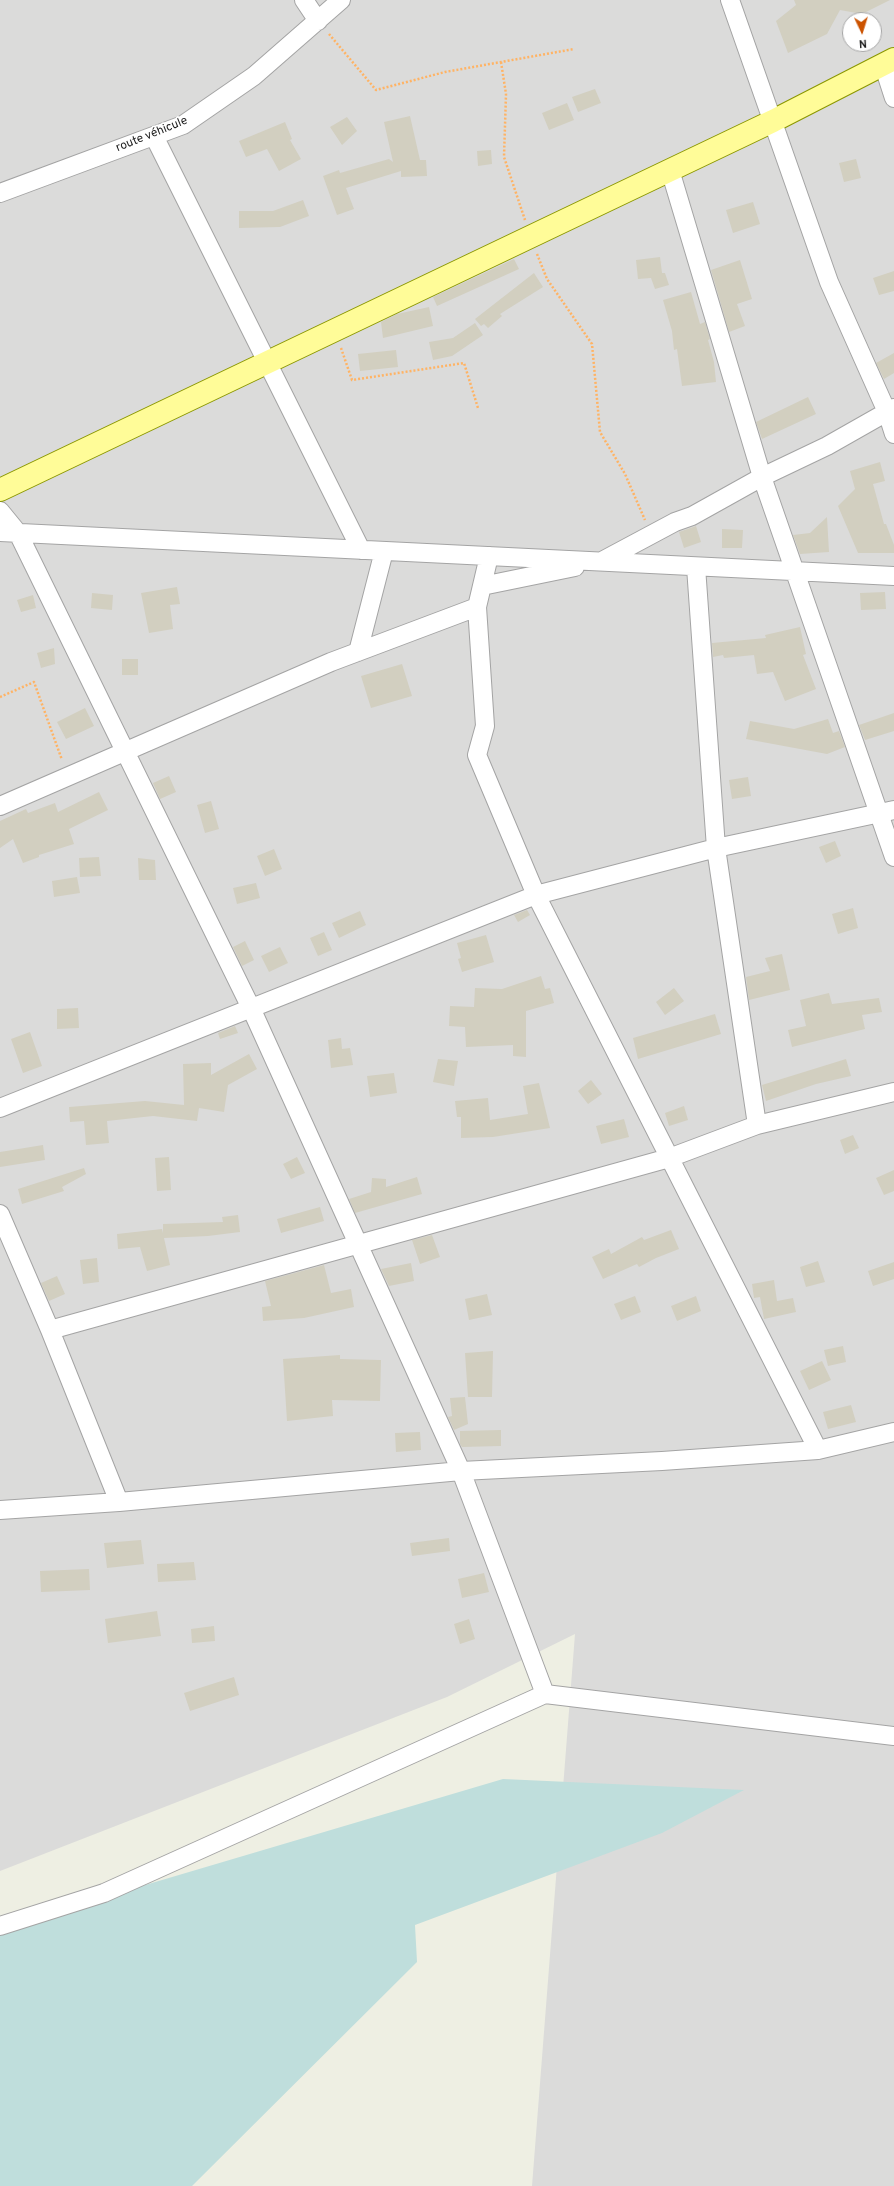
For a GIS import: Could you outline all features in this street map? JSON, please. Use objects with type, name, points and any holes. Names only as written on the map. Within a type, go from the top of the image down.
[{"type":"main road","points":[[0,490],[773,121],[888,62]]},
{"type":"street","points":[[304,0],[318,21]]},
{"type":"street","name":"route véhicule","points":[[0,193],[183,125],[254,76],[342,0]]},
{"type":"street","points":[[730,0],[829,282],[890,410],[894,434]]},
{"type":"street","points":[[888,62],[894,98]]},
{"type":"street","points":[[154,136],[361,550]]},
{"type":"street","points":[[670,170],[762,477],[795,572],[887,812],[894,857]]},
{"type":"street","points":[[482,586],[602,562],[675,522],[692,516],[762,477],[827,446],[890,410]]},
{"type":"street","points":[[0,511],[18,533],[251,1008],[461,1471],[545,1694]]},
{"type":"street","points":[[0,532],[894,576]]},
{"type":"street","points":[[358,652],[384,551]]},
{"type":"street","points":[[489,556],[477,607],[484,726],[477,755],[536,895],[818,1450]]},
{"type":"street","points":[[696,566],[716,848],[757,1125]]},
{"type":"street","points":[[0,806],[358,652],[477,607]]},
{"type":"street","points":[[0,1108],[536,895],[716,848],[887,812]]},
{"type":"street","points":[[50,1330],[669,1158],[757,1125],[894,1092]]},
{"type":"street","points":[[0,1214],[50,1330],[119,1502]]},
{"type":"street","points":[[0,1510],[119,1502],[461,1471],[662,1461],[818,1450],[894,1432]]},
{"type":"street","points":[[0,1926],[104,1893],[545,1694],[894,1736]]},
{"type":"path","points":[[318,21],[376,90],[445,72],[574,49]]},
{"type":"path","points":[[501,62],[506,94],[504,157],[530,236],[547,279],[592,344],[600,432],[625,474],[652,535]]},
{"type":"path","points":[[335,330],[352,380],[464,364],[478,408]]},
{"type":"path","points":[[0,697],[34,682],[69,776]]},
{"type":"shaded area","points":[[0,0],[894,0],[894,2186],[532,2186],[575,1634],[447,1697],[0,1871]]},
{"type":"shaded area","points":[[503,1779],[744,1790],[662,1833],[415,1925],[417,1962],[192,2186],[0,2186],[0,1928]]},
{"type":"building","points":[[794,0],[890,0],[866,12],[840,10],[827,34],[788,53],[776,21],[796,5]]},
{"type":"building","points":[[595,89],[601,103],[578,112],[572,97]]},
{"type":"building","points":[[567,103],[574,120],[549,130],[542,113]]},
{"type":"building","points":[[410,116],[420,160],[426,160],[427,176],[401,177],[401,171],[346,188],[354,209],[337,215],[323,176],[339,170],[340,173],[389,159],[393,162],[384,122]]},
{"type":"building","points":[[347,117],[357,131],[342,145],[330,127]]},
{"type":"building","points":[[285,122],[292,139],[290,140],[301,159],[279,171],[267,149],[246,157],[239,141]]},
{"type":"building","points":[[491,150],[492,164],[478,166],[477,151]]},
{"type":"building","points":[[856,159],[861,178],[844,182],[839,163]]},
{"type":"building","points":[[303,200],[309,216],[280,227],[239,228],[239,211],[273,211]]},
{"type":"building","points":[[753,202],[760,224],[733,233],[726,210]]},
{"type":"building","points":[[660,257],[662,273],[665,273],[669,285],[655,289],[651,278],[638,279],[636,260]]},
{"type":"building","points":[[514,259],[519,269],[437,306],[433,297]]},
{"type":"building","points":[[740,260],[752,299],[737,304],[745,326],[729,332],[711,270]]},
{"type":"building","points":[[894,271],[894,291],[879,295],[873,278]]},
{"type":"building","points":[[534,273],[543,287],[500,314],[502,316],[488,328],[484,324],[481,326],[475,319]]},
{"type":"building","points":[[691,292],[700,324],[705,322],[710,339],[708,340],[714,362],[716,382],[682,386],[677,349],[674,350],[672,331],[663,300]]},
{"type":"building","points":[[429,307],[433,326],[383,338],[381,322],[397,314]]},
{"type":"building","points":[[475,323],[483,335],[452,356],[433,360],[429,342],[453,338]]},
{"type":"building","points":[[396,350],[398,367],[360,371],[358,354]]},
{"type":"building","points":[[894,353],[894,373],[884,379],[876,363]]},
{"type":"building","points":[[808,397],[816,414],[762,439],[756,422]]},
{"type":"building","points":[[880,462],[885,481],[873,484],[884,524],[886,524],[894,545],[894,553],[858,553],[838,506],[855,489],[850,471]]},
{"type":"building","points":[[827,517],[829,552],[800,554],[793,535],[810,533]]},
{"type":"building","points":[[696,526],[701,542],[684,548],[679,532]]},
{"type":"building","points":[[722,529],[743,530],[742,548],[722,548]]},
{"type":"building","points":[[177,587],[180,604],[170,605],[173,629],[149,633],[141,593]]},
{"type":"building","points":[[885,592],[886,609],[861,610],[860,593]]},
{"type":"building","points":[[92,593],[113,595],[112,610],[91,608]]},
{"type":"building","points":[[33,595],[36,608],[21,612],[17,600]]},
{"type":"building","points":[[800,627],[806,654],[803,655],[816,689],[785,701],[773,672],[757,674],[754,655],[724,658],[723,655],[713,657],[712,643],[766,638],[765,635]]},
{"type":"building","points":[[54,648],[55,664],[41,668],[37,653]]},
{"type":"building","points":[[122,659],[138,659],[138,675],[122,675]]},
{"type":"building","points":[[402,664],[412,696],[371,708],[361,676]]},
{"type":"building","points":[[85,708],[94,726],[66,739],[57,722]]},
{"type":"building","points":[[894,713],[894,731],[865,740],[859,725]]},
{"type":"building","points":[[828,719],[833,733],[839,731],[845,747],[827,754],[746,739],[750,721],[794,729]]},
{"type":"building","points":[[169,776],[176,792],[160,799],[153,783]]},
{"type":"building","points":[[748,777],[751,796],[732,799],[729,780]]},
{"type":"building","points":[[99,792],[108,810],[69,829],[74,844],[39,855],[39,857],[23,863],[13,839],[0,848],[0,821],[26,809],[28,813],[55,803],[58,812]]},
{"type":"building","points":[[211,801],[219,829],[205,833],[197,805]]},
{"type":"building","points":[[835,841],[841,856],[826,863],[819,847]]},
{"type":"building","points":[[274,849],[282,869],[265,876],[257,856]]},
{"type":"building","points":[[99,857],[101,876],[80,877],[79,858]]},
{"type":"building","points":[[138,858],[155,860],[156,880],[139,880]]},
{"type":"building","points":[[77,877],[80,893],[54,897],[52,881]]},
{"type":"building","points":[[256,883],[260,898],[237,904],[233,888]]},
{"type":"building","points":[[853,908],[858,928],[838,934],[832,914]]},
{"type":"building","points":[[527,910],[530,915],[518,922],[514,915]]},
{"type":"building","points":[[360,911],[366,925],[339,938],[332,923]]},
{"type":"building","points":[[324,932],[332,950],[318,956],[310,938]]},
{"type":"building","points":[[486,935],[494,962],[462,972],[458,959],[461,958],[457,943]]},
{"type":"building","points":[[245,941],[254,960],[242,966],[233,947]]},
{"type":"building","points":[[280,947],[288,963],[269,972],[261,956]]},
{"type":"building","points":[[782,954],[790,990],[749,1000],[746,977],[770,971],[765,958]]},
{"type":"building","points":[[541,976],[545,989],[550,988],[554,1003],[526,1011],[526,1057],[513,1056],[513,1045],[466,1047],[465,1027],[449,1026],[450,1006],[474,1007],[475,988],[502,989]]},
{"type":"building","points":[[674,988],[684,1001],[665,1015],[656,1002]]},
{"type":"building","points":[[829,993],[832,1004],[879,998],[882,1012],[862,1015],[865,1029],[792,1047],[788,1030],[806,1026],[800,1000]]},
{"type":"building","points":[[78,1008],[79,1028],[57,1029],[57,1009]]},
{"type":"building","points":[[715,1014],[721,1034],[638,1059],[633,1038]]},
{"type":"building","points":[[235,1026],[238,1033],[220,1039],[218,1033]]},
{"type":"building","points":[[30,1032],[42,1066],[23,1073],[11,1039]]},
{"type":"building","points":[[341,1038],[342,1049],[350,1048],[353,1065],[331,1068],[328,1040]]},
{"type":"building","points":[[249,1054],[257,1069],[228,1085],[224,1112],[199,1108],[197,1121],[153,1116],[107,1121],[109,1143],[86,1145],[84,1121],[70,1122],[69,1107],[145,1101],[184,1105],[183,1064],[211,1063],[211,1075]]},
{"type":"building","points":[[438,1059],[458,1061],[454,1086],[433,1082]]},
{"type":"building","points":[[846,1059],[851,1076],[816,1084],[766,1101],[762,1085]]},
{"type":"building","points":[[394,1073],[397,1093],[370,1097],[367,1076]]},
{"type":"building","points":[[591,1080],[602,1094],[588,1104],[578,1091]]},
{"type":"building","points":[[539,1083],[550,1128],[493,1137],[461,1138],[461,1117],[457,1117],[455,1101],[488,1098],[490,1120],[528,1114],[523,1086]]},
{"type":"building","points":[[684,1106],[688,1120],[669,1126],[665,1113]]},
{"type":"building","points":[[624,1119],[629,1137],[601,1144],[596,1126]]},
{"type":"building","points":[[853,1135],[859,1148],[845,1154],[840,1140]]},
{"type":"building","points":[[43,1145],[45,1160],[0,1167],[0,1152]]},
{"type":"building","points":[[169,1157],[171,1190],[157,1191],[155,1158]]},
{"type":"building","points":[[297,1157],[305,1173],[291,1179],[283,1164]]},
{"type":"building","points":[[84,1168],[86,1174],[62,1187],[64,1191],[22,1204],[18,1189]]},
{"type":"building","points":[[894,1170],[894,1191],[884,1195],[876,1178]]},
{"type":"building","points":[[417,1177],[422,1194],[355,1213],[349,1199],[371,1192],[372,1178],[386,1179],[386,1187]]},
{"type":"building","points":[[320,1207],[324,1221],[281,1233],[277,1219]]},
{"type":"building","points":[[238,1215],[240,1232],[208,1236],[164,1238],[170,1265],[147,1271],[140,1247],[118,1249],[117,1234],[162,1229],[163,1233],[163,1224],[223,1222],[222,1217]]},
{"type":"building","points":[[671,1230],[679,1249],[656,1258],[639,1267],[637,1264],[603,1279],[592,1257],[609,1249],[611,1254],[642,1237],[644,1240]]},
{"type":"building","points":[[432,1235],[440,1257],[420,1264],[412,1240]]},
{"type":"building","points":[[97,1258],[99,1282],[83,1284],[80,1260]]},
{"type":"building","points":[[818,1261],[825,1282],[806,1287],[800,1267]]},
{"type":"building","points":[[894,1262],[894,1279],[873,1286],[868,1271]]},
{"type":"building","points":[[411,1263],[414,1281],[389,1286],[381,1269]]},
{"type":"building","points":[[324,1265],[331,1293],[351,1289],[354,1307],[304,1318],[263,1321],[262,1307],[271,1306],[265,1281]]},
{"type":"building","points":[[57,1276],[65,1294],[49,1301],[41,1283]]},
{"type":"building","points":[[774,1280],[777,1301],[793,1298],[796,1312],[764,1319],[760,1297],[754,1298],[752,1284]]},
{"type":"building","points":[[487,1294],[492,1315],[469,1320],[465,1299]]},
{"type":"building","points":[[635,1296],[641,1312],[621,1320],[614,1304]]},
{"type":"building","points":[[696,1296],[701,1311],[677,1321],[671,1306]]},
{"type":"building","points":[[843,1346],[846,1362],[828,1366],[824,1350]]},
{"type":"building","points":[[493,1351],[492,1397],[468,1397],[465,1353]]},
{"type":"building","points":[[340,1355],[340,1359],[381,1360],[380,1401],[332,1400],[333,1416],[287,1421],[283,1359]]},
{"type":"building","points":[[822,1361],[831,1380],[809,1390],[800,1371]]},
{"type":"building","points":[[465,1397],[468,1424],[454,1430],[448,1417],[452,1416],[450,1398]]},
{"type":"building","points":[[851,1405],[856,1422],[828,1429],[823,1412]]},
{"type":"building","points":[[501,1430],[501,1446],[462,1447],[460,1444],[460,1431]]},
{"type":"building","points":[[420,1432],[421,1450],[396,1452],[395,1433]]},
{"type":"building","points":[[449,1538],[450,1551],[412,1556],[410,1543]]},
{"type":"building","points":[[141,1540],[144,1564],[107,1568],[104,1543]]},
{"type":"building","points":[[194,1562],[196,1580],[158,1582],[157,1564]]},
{"type":"building","points":[[89,1569],[90,1590],[41,1592],[40,1571]]},
{"type":"building","points":[[484,1573],[489,1592],[462,1598],[458,1579]]},
{"type":"building","points":[[157,1611],[161,1636],[108,1643],[105,1619]]},
{"type":"building","points":[[469,1619],[475,1639],[460,1644],[454,1624]]},
{"type":"building","points":[[214,1626],[215,1641],[192,1643],[191,1629]]},
{"type":"building","points":[[234,1677],[239,1695],[190,1711],[184,1693]]}]
